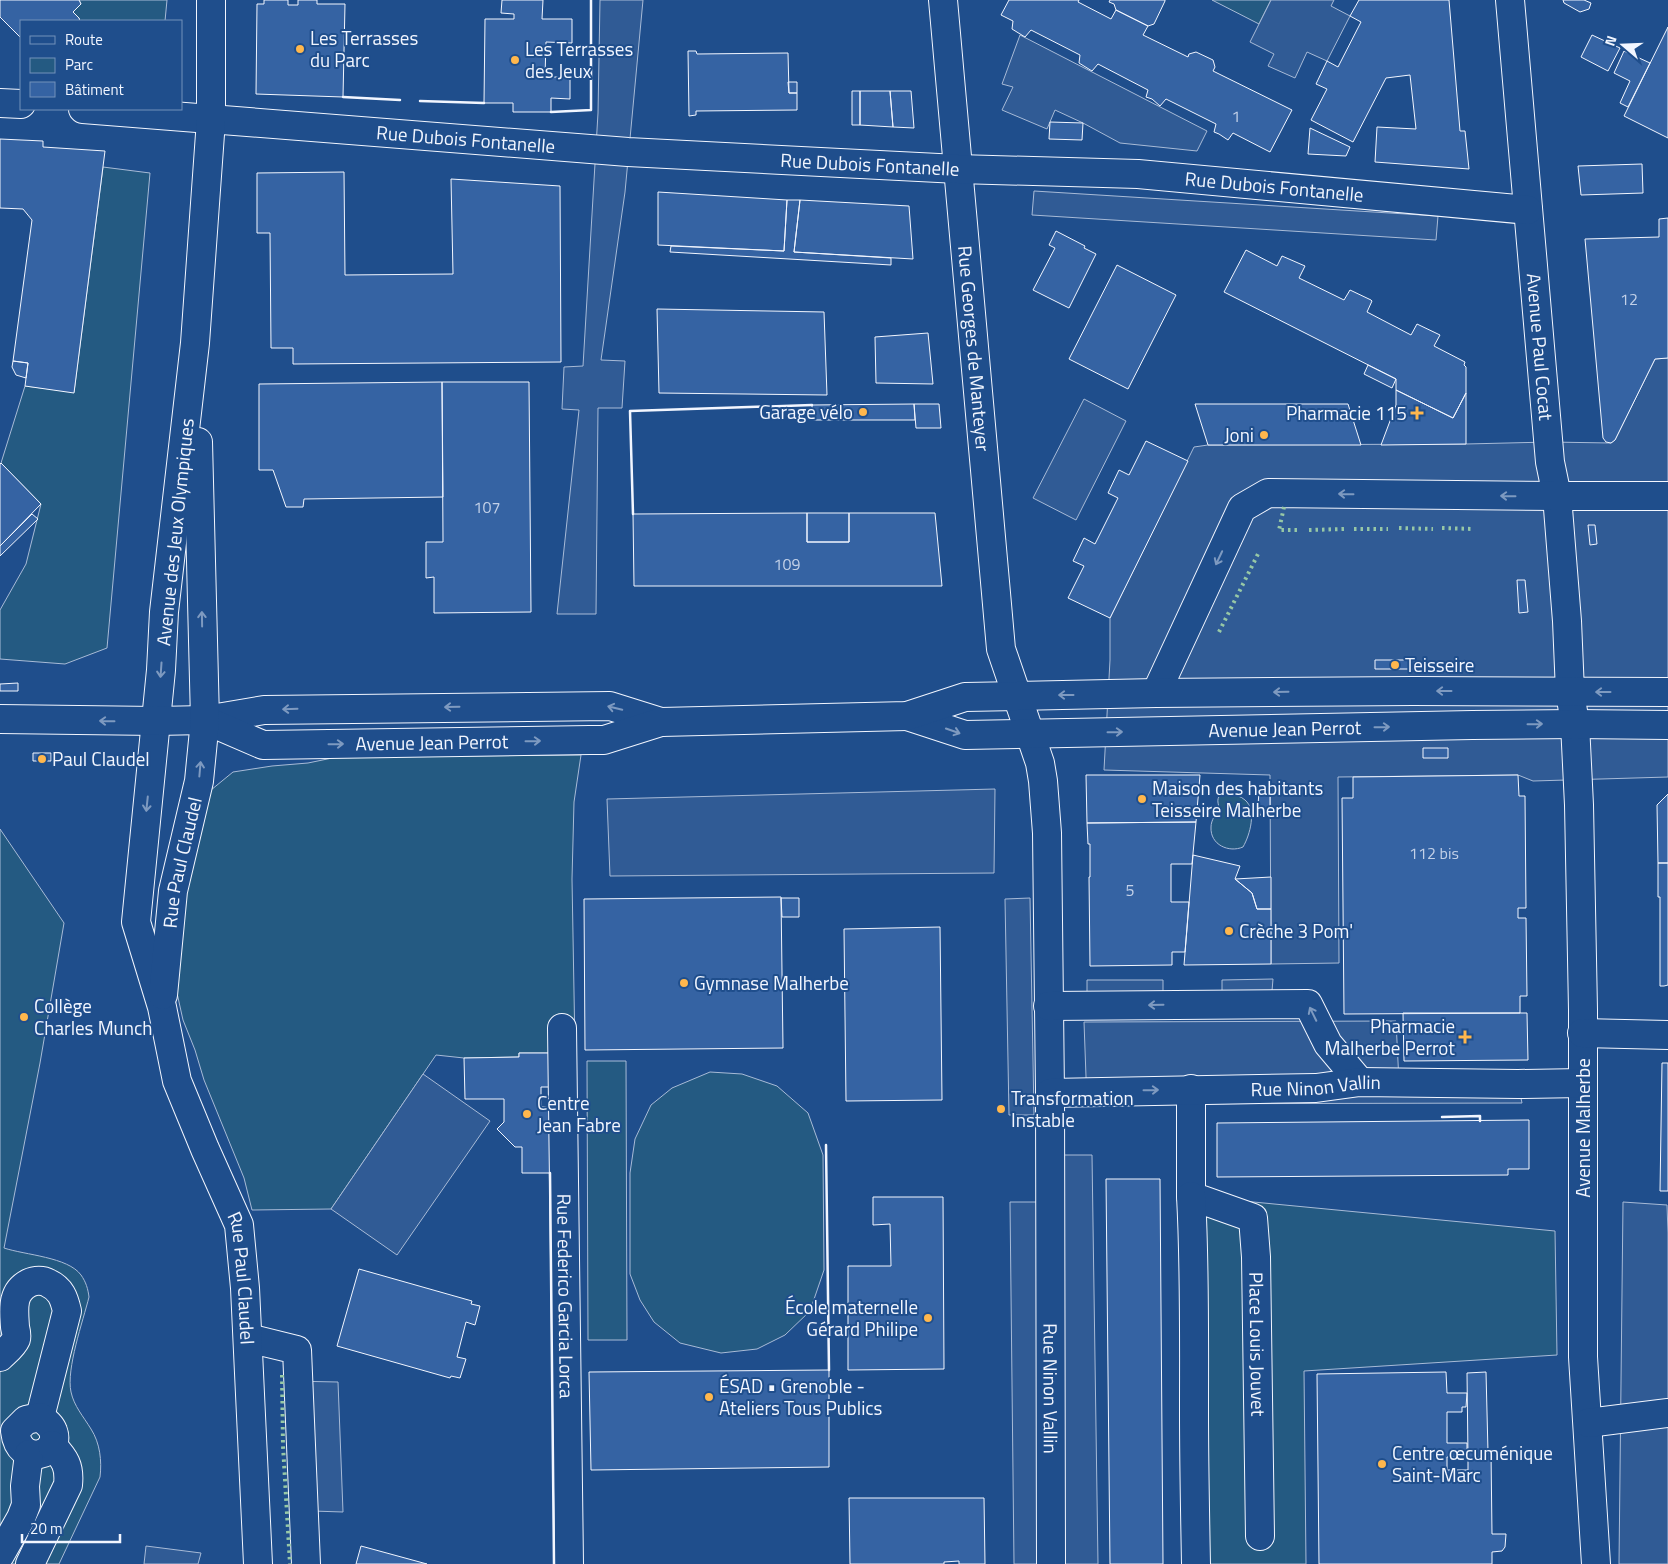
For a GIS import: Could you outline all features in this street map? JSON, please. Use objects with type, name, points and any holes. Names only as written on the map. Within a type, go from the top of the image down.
[{"type":"street","name":"Avenue des Jeux Olympiques","points":[[156,721],[164,612],[196,343],[211,120],[211,0]]},
{"type":"street","name":"Rue Georges de Manteyer","points":[[943,0],[1001,649],[1030,734]]},
{"type":"street","name":"Avenue Paul Cocat","points":[[1510,0],[1550,462],[1557,496],[1567,621],[1570,692]]},
{"type":"street","name":"Rue Dubois Fontanelle","points":[[98,110],[617,151],[958,169],[1138,174],[1528,210]]},
{"type":"street","name":"Avenue des Jeux Olympiques","points":[[196,343],[204,720]]},
{"type":"street","points":[[1156,693],[1242,508],[1268,493],[1668,496]]},
{"type":"street","name":"Avenue Jean Perrot","points":[[0,720],[204,720],[264,710],[610,706],[661,722],[907,716],[965,698],[1018,696],[1413,691],[1668,692]]},
{"type":"street","name":"Avenue Malherbe","points":[[1570,692],[1575,724],[1579,805],[1583,1357],[1596,1564]]},
{"type":"street","name":"Avenue Jean Perrot","points":[[907,716],[966,735],[1575,724],[1668,725]]},
{"type":"street","name":"Rue Paul Claudel","points":[[162,1007],[173,891],[199,780],[204,720]]},
{"type":"street","name":"Rue Paul Claudel","points":[[156,721],[136,922],[162,1007],[177,1081],[239,1225],[248,1338],[258,1564]]},
{"type":"street","name":"Rue Ninon Vallin","points":[[1030,734],[1040,764],[1043,781],[1047,833],[1050,1093],[1051,1564]]},
{"type":"street","points":[[1048,1006],[1308,1004],[1328,1044],[1360,1082]]},
{"type":"street","name":"Rue Federico Garcia Lorca","points":[[562,1028],[569,1564]]},
{"type":"street","points":[[1582,1034],[1668,1034]]},
{"type":"street","name":"Rue Ninon Vallin","points":[[1050,1093],[1316,1088],[1360,1082],[1582,1083]]},
{"type":"street","points":[[1191,1090],[1191,1196],[1195,1305],[1196,1564]]},
{"type":"street","name":"Place Louis Jouvet","points":[[1191,1196],[1252,1218],[1256,1267],[1260,1536]]},
{"type":"street","points":[[0,1357],[16,1338],[14,1306],[16,1294],[24,1285],[34,1281],[46,1282],[57,1288],[64,1298],[67,1311],[40,1417]]},
{"type":"street","points":[[248,1338],[297,1350],[306,1564]]},
{"type":"street","points":[[1588,1423],[1668,1413]]},
{"type":"street","points":[[30,1564],[68,1485],[69,1471],[62,1456],[40,1450],[21,1449],[16,1438],[8,1429],[26,1420],[40,1417]]},
{"type":"street","points":[[2,1549],[21,1518],[26,1505],[25,1486],[40,1450],[55,1440],[53,1430],[40,1417]]},
{"type":"street","points":[[26,1505],[54,1516]]},
{"type":"green space","points":[[79,0],[167,0],[165,20],[80,20],[73,12],[81,4]]},
{"type":"green space","points":[[1212,0],[1271,0],[1259,24]]},
{"type":"green space","points":[[103,167],[150,173],[107,648],[65,664],[0,659],[0,610],[26,564],[41,504],[1,463],[25,386],[74,392]]},
{"type":"green space","points":[[581,755],[574,802],[572,879],[575,1049],[549,1053],[519,1053],[519,1057],[464,1058],[436,1055],[331,1209],[252,1210],[244,1178],[204,1080],[183,1020],[177,993],[177,954],[196,826],[211,790],[233,772],[308,763],[337,757]]},
{"type":"green space","points":[[1229,793],[1243,799],[1249,804],[1251,810],[1248,836],[1243,847],[1238,849],[1226,848],[1217,843],[1211,827],[1219,808],[1218,799],[1222,794]]},
{"type":"green space","points":[[0,829],[64,923],[40,1063],[4,1248],[46,1257],[66,1264],[81,1275],[89,1294],[73,1358],[70,1382],[74,1402],[91,1429],[98,1446],[101,1465],[100,1477],[59,1564],[0,1564]]},
{"type":"green space","points":[[587,1061],[626,1061],[627,1340],[588,1340]]},
{"type":"green space","points":[[710,1072],[742,1074],[777,1086],[808,1113],[823,1155],[824,1270],[810,1311],[785,1335],[757,1349],[721,1353],[680,1343],[654,1322],[640,1300],[630,1274],[630,1173],[635,1139],[651,1105],[672,1088]]},
{"type":"green space","points":[[1191,1196],[1555,1231],[1557,1355],[1304,1371],[1306,1564],[1197,1564]]},
{"type":"shaded area","points":[[600,0],[643,0],[625,192],[601,360],[625,361],[622,408],[598,408],[596,614],[557,614],[579,410],[562,409],[564,367],[583,366],[598,113]]},
{"type":"shaded area","points":[[1271,0],[1334,0],[1331,6],[1350,16],[1327,61],[1307,52],[1295,78],[1268,66],[1274,54],[1250,42]]},
{"type":"shaded area","points":[[1020,35],[1207,131],[1197,151],[1120,143],[1055,110],[1047,129],[1002,110],[1013,87],[1002,84]]},
{"type":"shaded area","points":[[1034,191],[1438,216],[1436,240],[1032,215]]},
{"type":"shaded area","points":[[1668,358],[1668,777],[1533,781],[1518,775],[1338,777],[1339,963],[1271,964],[1270,775],[1104,770],[1110,660],[1110,618],[1194,447],[1208,445],[1611,443],[1615,440],[1655,359]]},
{"type":"shaded area","points":[[1084,399],[1126,421],[1076,520],[1033,498]]},
{"type":"shaded area","points":[[995,789],[994,873],[610,876],[607,799]]},
{"type":"shaded area","points":[[1030,898],[1034,1115],[1009,1115],[1005,899]]},
{"type":"shaded area","points":[[1273,979],[1272,991],[1222,992],[1222,980]]},
{"type":"shaded area","points":[[1087,980],[1163,980],[1163,992],[1087,993]]},
{"type":"shaded area","points":[[1396,1021],[1399,1082],[1518,1084],[1522,1103],[1087,1104],[1084,1022]]},
{"type":"shaded area","points":[[423,1074],[490,1121],[397,1255],[331,1209]]},
{"type":"shaded area","points":[[1050,1155],[1092,1155],[1098,1564],[1014,1564],[1010,1202],[1050,1202]]},
{"type":"shaded area","points":[[1623,1202],[1667,1205],[1668,1564],[1619,1564]]},
{"type":"shaded area","points":[[289,1381],[338,1382],[343,1512],[312,1511]]},
{"type":"shaded area","points":[[146,1546],[201,1553],[198,1564],[144,1564]]},
{"type":"building","points":[[0,0],[79,0],[81,4],[73,12],[80,20],[20,20],[20,37],[0,17]]},
{"type":"building","name":"Les Terrasses du Parc","points":[[264,0],[288,0],[288,5],[298,5],[298,0],[317,0],[317,4],[345,4],[343,97],[256,94],[257,4],[264,4]]},
{"type":"building","name":"Les Terrasses des Jeux","points":[[502,0],[543,0],[542,19],[572,19],[572,43],[546,42],[545,77],[570,77],[570,99],[551,98],[551,112],[513,112],[513,103],[484,103],[485,19],[514,19],[514,14],[501,13]]},
{"type":"building","points":[[1009,0],[1079,0],[1078,2],[1111,19],[1116,10],[1148,26],[1143,35],[1188,57],[1189,54],[1196,52],[1213,60],[1215,67],[1213,71],[1292,110],[1270,152],[1233,133],[1228,140],[1214,132],[1216,124],[1166,99],[1160,106],[1152,99],[1146,97],[1148,90],[1098,64],[1092,71],[1079,63],[1080,55],[1031,30],[1025,37],[1012,29],[1013,21],[1001,15]]},
{"type":"building","points":[[1110,0],[1165,1],[1154,24],[1148,26],[1116,10],[1114,4],[1109,2]]},
{"type":"building","points":[[1359,0],[1449,0],[1460,131],[1465,131],[1469,169],[1375,162],[1377,127],[1416,129],[1410,75],[1386,78],[1353,142],[1311,120],[1327,89],[1316,84],[1327,61],[1338,67],[1361,22],[1350,16]]},
{"type":"building","points":[[1563,0],[1584,0],[1591,3],[1589,9],[1580,12],[1564,3]]},
{"type":"building","points":[[1668,27],[1668,138],[1624,116]]},
{"type":"building","points":[[1592,35],[1620,48],[1608,71],[1581,57]]},
{"type":"building","points":[[688,51],[696,51],[697,54],[788,53],[789,93],[797,93],[797,110],[696,111],[696,115],[689,116]]},
{"type":"building","points":[[1624,51],[1650,63],[1628,107],[1620,103],[1630,81],[1614,73]]},
{"type":"building","points":[[788,82],[797,82],[797,93],[789,93]]},
{"type":"building","points":[[852,91],[860,91],[860,125],[852,125]]},
{"type":"building","points":[[860,91],[890,91],[893,127],[860,125]]},
{"type":"building","points":[[890,91],[911,91],[914,128],[893,127]]},
{"type":"building","points":[[1050,122],[1083,123],[1082,140],[1049,139]]},
{"type":"building","points":[[1310,128],[1350,147],[1346,156],[1308,154]]},
{"type":"building","points":[[0,139],[43,141],[43,147],[105,151],[74,393],[25,386],[28,363],[13,361],[32,220],[23,209],[0,208]]},
{"type":"building","points":[[1642,164],[1643,193],[1581,195],[1578,166]]},
{"type":"building","points":[[344,172],[345,275],[453,274],[451,179],[560,186],[561,362],[293,364],[293,348],[271,348],[270,233],[257,233],[257,173]]},
{"type":"building","points":[[658,192],[787,200],[784,251],[658,245]]},
{"type":"building","points":[[787,200],[800,200],[794,252],[891,258],[891,265],[670,252],[671,246],[784,251]]},
{"type":"building","points":[[800,200],[909,206],[913,259],[794,252]]},
{"type":"building","points":[[1668,218],[1668,358],[1655,359],[1615,440],[1611,443],[1606,442],[1603,438],[1585,239],[1659,237],[1659,219]]},
{"type":"building","points":[[1056,231],[1096,254],[1069,308],[1033,290],[1055,248],[1049,245]]},
{"type":"building","points":[[1246,250],[1277,266],[1282,256],[1305,266],[1299,278],[1344,300],[1350,290],[1371,300],[1367,312],[1411,335],[1417,324],[1440,335],[1434,346],[1465,362],[1464,365],[1466,367],[1466,393],[1453,418],[1396,390],[1396,379],[1224,292]]},
{"type":"building","points":[[1117,265],[1176,295],[1128,389],[1069,359]]},
{"type":"building","points":[[657,309],[824,312],[827,395],[659,393]]},
{"type":"building","points":[[928,333],[933,384],[876,383],[875,337]]},
{"type":"building","points":[[13,361],[28,363],[26,378],[16,375],[12,367]]},
{"type":"building","points":[[1368,365],[1396,379],[1392,388],[1364,374]]},
{"type":"building","points":[[442,382],[529,382],[531,612],[434,613],[434,577],[426,578],[426,542],[443,542]]},
{"type":"building","points":[[442,382],[443,497],[304,499],[303,507],[286,507],[273,470],[259,470],[259,384]]},
{"type":"building","name":"Pharmacie 115","points":[[1396,390],[1453,418],[1466,393],[1466,444],[1381,445],[1396,405]]},
{"type":"building","points":[[914,404],[939,404],[941,428],[916,428]]},
{"type":"building","name":"Garage vélo","points":[[914,404],[915,420],[812,420],[812,405]]},
{"type":"building","points":[[1195,404],[1348,404],[1361,445],[1208,445]]},
{"type":"building","points":[[1146,441],[1188,461],[1110,618],[1068,598],[1084,566],[1073,561],[1084,538],[1095,544],[1118,498],[1108,493],[1119,470],[1129,475]]},
{"type":"building","points":[[0,464],[41,504],[0,546]]},
{"type":"building","points":[[807,513],[807,542],[849,542],[849,513],[935,513],[942,586],[634,586],[633,514]]},
{"type":"building","points":[[807,513],[849,513],[849,542],[807,542]]},
{"type":"building","points":[[32,514],[38,519],[0,556],[0,546]]},
{"type":"building","points":[[1588,525],[1595,525],[1597,544],[1590,545]]},
{"type":"building","points":[[1517,580],[1525,580],[1528,612],[1519,613]]},
{"type":"building","name":"Teisseire","points":[[1375,660],[1415,660],[1415,669],[1375,669]]},
{"type":"building","points":[[18,683],[18,691],[0,691],[0,684]]},
{"type":"building","points":[[1423,748],[1448,748],[1448,758],[1423,758]]},
{"type":"building","name":"Paul Claudel","points":[[33,753],[51,753],[51,761],[33,761]]},
{"type":"building","name":"Maison des habitants Teisseire Malherbe","points":[[1086,775],[1200,775],[1196,822],[1087,823]]},
{"type":"building","points":[[1518,775],[1519,796],[1525,796],[1526,908],[1518,908],[1518,918],[1526,918],[1527,996],[1520,996],[1520,1013],[1344,1014],[1342,798],[1353,798],[1353,777]]},
{"type":"building","points":[[1261,788],[1270,789],[1270,814],[1260,815],[1258,805]]},
{"type":"building","points":[[1668,794],[1668,863],[1658,863],[1657,805]]},
{"type":"building","points":[[1196,822],[1192,864],[1171,864],[1171,902],[1189,902],[1185,952],[1172,952],[1172,965],[1090,966],[1090,844],[1088,844],[1087,823]]},
{"type":"building","name":"Crèche 3 Pom'","points":[[1193,855],[1240,866],[1235,879],[1252,893],[1257,909],[1271,909],[1271,964],[1184,965]]},
{"type":"building","points":[[1658,863],[1668,863],[1668,985],[1664,986],[1660,986]]},
{"type":"building","points":[[1271,877],[1271,909],[1257,909],[1252,893],[1235,879]]},
{"type":"building","name":"Gymnase Malherbe","points":[[781,897],[783,1048],[585,1050],[584,899]]},
{"type":"building","points":[[781,898],[799,898],[799,917],[782,917]]},
{"type":"building","points":[[940,927],[942,1100],[846,1101],[844,929]]},
{"type":"building","name":"Pharmacie Malherbe Perrot","points":[[1403,1013],[1527,1013],[1528,1060],[1404,1061]]},
{"type":"building","name":"Centre Jean Fabre","points":[[519,1053],[549,1053],[549,1087],[541,1087],[541,1107],[550,1107],[550,1173],[522,1173],[522,1147],[515,1147],[497,1129],[504,1122],[504,1099],[465,1099],[464,1058],[519,1057]]},
{"type":"building","points":[[1662,1063],[1668,1063],[1668,1191],[1660,1191]]},
{"type":"building","points":[[1529,1120],[1529,1169],[1508,1169],[1508,1175],[1217,1177],[1217,1123]]},
{"type":"building","points":[[1106,1179],[1160,1179],[1163,1564],[1110,1564]]},
{"type":"building","points":[[873,1197],[943,1197],[944,1369],[848,1370],[848,1266],[891,1266],[890,1224],[873,1225]]},
{"type":"building","points":[[359,1269],[472,1301],[471,1304],[480,1306],[475,1325],[466,1322],[457,1357],[466,1359],[460,1378],[451,1376],[450,1378],[337,1346]]},
{"type":"building","name":"ÉSAD • Grenoble - Ateliers Tous Publics","points":[[829,1370],[829,1467],[591,1470],[589,1372]]},
{"type":"building","name":"Centre œcuménique Saint-Marc","points":[[1446,1372],[1447,1393],[1467,1393],[1466,1407],[1462,1407],[1462,1412],[1447,1412],[1447,1443],[1467,1443],[1467,1457],[1447,1457],[1447,1470],[1468,1470],[1468,1458],[1487,1457],[1487,1452],[1491,1452],[1492,1534],[1506,1534],[1505,1547],[1502,1551],[1492,1552],[1492,1564],[1319,1564],[1317,1374]]},
{"type":"building","points":[[1486,1372],[1487,1457],[1468,1458],[1467,1373]]},
{"type":"building","points":[[849,1498],[984,1498],[985,1564],[959,1564],[959,1561],[944,1562],[944,1564],[850,1564]]},
{"type":"building","points":[[361,1546],[427,1564],[356,1564]]},
{"type":"hedge","points":[[1284,507],[1279,530],[1299,530]]},
{"type":"hedge","points":[[1399,528],[1433,529]]},
{"type":"hedge","points":[[1442,528],[1474,529]]},
{"type":"hedge","points":[[1309,530],[1344,529]]},
{"type":"hedge","points":[[1354,529],[1388,529]]},
{"type":"hedge","points":[[1219,632],[1258,554]]},
{"type":"hedge","points":[[282,1375],[283,1446],[290,1564]]},
{"type":"wall","points":[[551,112],[591,110],[591,0]]},
{"type":"wall","points":[[343,97],[400,100]]},
{"type":"wall","points":[[420,101],[484,103]]},
{"type":"wall","points":[[633,514],[630,411],[812,405]]},
{"type":"wall","points":[[1442,1117],[1480,1116],[1480,1121]]},
{"type":"wall","points":[[826,1145],[829,1370]]},
{"type":"wall","points":[[550,1173],[554,1564]]},
{"type":"place","name":"Les Terrasses du Parc","points":[[300,49]]},
{"type":"place","name":"Les Terrasses des Jeux","points":[[515,60]]},
{"type":"place","name":"Garage vélo","points":[[863,412]]},
{"type":"place","name":"Pharmacie 115","points":[[1417,413]]},
{"type":"place","name":"Joni","points":[[1264,435]]},
{"type":"place","name":"Teisseire","points":[[1395,665]]},
{"type":"place","name":"Paul Claudel","points":[[42,759]]},
{"type":"place","name":"Maison des habitants Teisseire Malherbe","points":[[1142,799]]},
{"type":"place","name":"Crèche 3 Pom'","points":[[1229,931]]},
{"type":"place","name":"Gymnase Malherbe","points":[[684,983]]},
{"type":"place","name":"Collège Charles Munch","points":[[24,1017]]},
{"type":"place","name":"Pharmacie Malherbe Perrot","points":[[1465,1037]]},
{"type":"place","name":"Transformation Instable","points":[[1001,1109]]},
{"type":"place","name":"Centre Jean Fabre","points":[[527,1114]]},
{"type":"place","name":"École maternelle Gérard Philipe","points":[[928,1318]]},
{"type":"place","name":"ÉSAD • Grenoble - Ateliers Tous Publics","points":[[709,1397]]},
{"type":"place","name":"Centre œcuménique Saint-Marc","points":[[1382,1464]]}]
